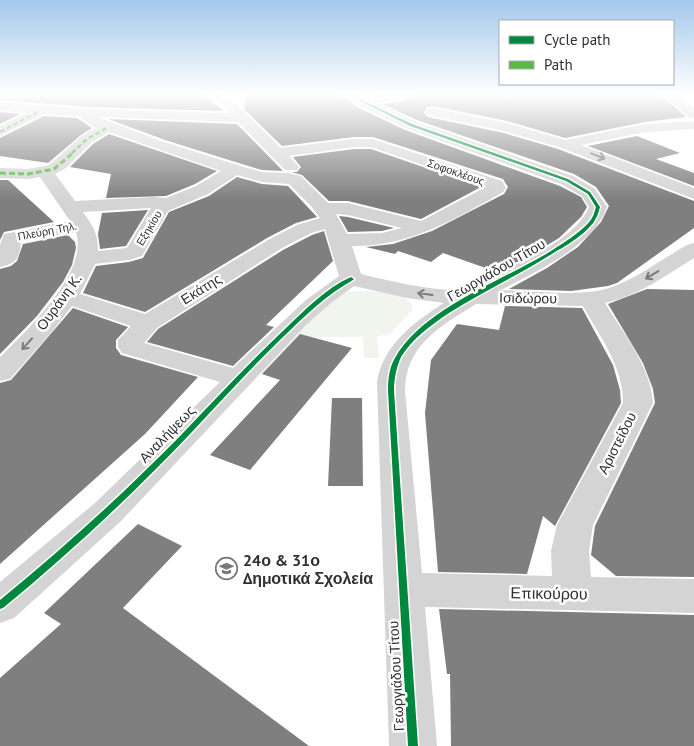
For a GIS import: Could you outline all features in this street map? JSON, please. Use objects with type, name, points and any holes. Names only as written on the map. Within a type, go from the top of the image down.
[{"type":"street","points":[[8,190],[47,176],[87,139],[103,130]]},
{"type":"street","points":[[117,130],[265,178],[281,179],[291,177],[302,185],[333,223],[351,279]]},
{"type":"street","points":[[254,130],[279,153],[292,169],[293,174],[291,177]]},
{"type":"street","name":"Γεωργιάδου Τίτου","points":[[412,746],[391,379],[399,356],[426,327],[471,297],[553,252],[586,228],[596,217],[598,207],[589,193],[567,180],[452,130]]},
{"type":"street","points":[[516,130],[564,144],[694,194]]},
{"type":"street","points":[[564,144],[636,130]]},
{"type":"street","name":"Σοφοκλέους","points":[[279,153],[354,143],[372,143],[496,185],[497,188],[423,227],[388,238],[333,223]]},
{"type":"street","name":"Εξηκίου","points":[[86,259],[135,252],[158,211],[167,204],[202,190],[235,169]]},
{"type":"street","points":[[0,173],[47,176]]},
{"type":"street","name":"Ουράνη Κ.","points":[[0,373],[50,318],[66,297],[83,269],[86,259],[88,237],[82,225],[47,176]]},
{"type":"street","points":[[68,207],[153,202],[167,204]]},
{"type":"street","points":[[333,223],[348,209],[423,227]]},
{"type":"street","name":"Εκάτης","points":[[237,378],[131,346],[131,340],[148,323],[275,244],[304,229],[333,223]]},
{"type":"street","name":"Πλεύρη Τηλ.","points":[[0,261],[9,256],[5,240],[82,225]]},
{"type":"street","name":"Ισιδώρου","points":[[351,279],[418,293],[471,297],[591,299],[621,292],[689,259]]},
{"type":"street","name":"Αναλήψεως","points":[[0,605],[76,542],[117,503],[237,378],[312,306],[351,279]]},
{"type":"street","points":[[66,297],[148,323]]},
{"type":"street","name":"Αριστείδου","points":[[572,593],[570,551],[575,525],[638,403],[640,395],[631,372],[591,299]]},
{"type":"street","name":"Επικούρου","points":[[404,590],[694,596]]},
{"type":"shaded area","points":[[340,292],[393,294],[407,299],[412,304],[412,310],[389,335],[377,336],[379,358],[364,358],[363,337],[311,337],[273,377],[259,372],[327,302]]},
{"type":"building","points":[[16,130],[89,130],[48,163],[0,156],[0,138]]},
{"type":"building","points":[[137,130],[243,130],[283,171],[262,170]]},
{"type":"building","points":[[265,130],[405,130],[560,186],[581,197],[587,207],[581,217],[559,238],[497,272],[443,253],[431,262],[398,251],[395,254],[366,247],[393,244],[432,231],[504,194],[508,187],[503,179],[373,137],[354,137],[282,146]]},
{"type":"building","points":[[446,130],[489,130],[504,133],[558,149],[694,201],[694,228],[617,283],[608,286],[571,291],[509,289],[547,268],[578,247],[601,222],[609,206],[596,187],[574,174]]},
{"type":"building","points":[[537,130],[606,130],[565,138]]},
{"type":"building","points":[[109,134],[217,171],[195,184],[166,196],[106,198],[111,174],[70,167],[93,144]]},
{"type":"building","points":[[637,136],[680,153],[656,159],[694,173],[694,186],[588,146]]},
{"type":"building","points":[[354,149],[371,149],[481,187],[421,219],[348,201],[329,201],[302,175],[291,172],[297,172],[301,167],[293,157]]},
{"type":"building","points":[[237,177],[262,184],[288,186],[317,217],[296,223],[267,238],[145,312],[83,293],[96,266],[129,262],[143,258],[169,212],[209,196]]},
{"type":"building","points":[[0,180],[8,180],[54,222],[4,232],[0,240]]},
{"type":"building","points":[[148,210],[126,246],[100,249],[98,234],[102,213]]},
{"type":"building","points":[[339,216],[394,228],[382,231],[348,232]]},
{"type":"building","points":[[324,231],[333,261],[266,325],[274,327],[233,366],[147,342],[158,329],[283,250]]},
{"type":"building","points":[[68,235],[75,242],[76,248],[72,265],[63,282],[37,316],[0,354],[0,269],[11,266],[17,261],[23,244]]},
{"type":"building","points":[[647,289],[694,290],[694,577],[616,576],[591,555],[595,526],[655,403],[653,389],[643,363],[608,304]]},
{"type":"building","points":[[505,306],[582,308],[613,365],[620,390],[621,403],[555,526],[543,516],[527,574],[438,572],[425,413],[431,360],[457,324],[499,330]]},
{"type":"building","points":[[73,308],[128,327],[116,340],[116,348],[121,355],[198,377],[145,434],[0,564],[0,383],[11,380]]},
{"type":"building","points":[[300,334],[352,348],[250,470],[210,455],[280,380],[262,374]]},
{"type":"building","points":[[332,398],[362,398],[363,486],[328,486]]},
{"type":"building","points":[[138,524],[182,546],[123,608],[309,746],[0,746],[0,678],[61,624],[44,613]]},
{"type":"building","points":[[439,609],[694,615],[694,746],[451,746],[450,674],[447,674]]},
{"type":"marked path","points":[[0,132],[4,130]]},
{"type":"marked path","points":[[0,173],[28,174],[54,169],[87,139],[103,130]]},
{"type":"cycle path","points":[[413,746],[391,391],[395,366],[404,348],[431,323],[471,297],[544,258],[564,245],[582,232],[594,219],[598,207],[589,193],[567,180],[425,130]]},
{"type":"cycle path","points":[[0,605],[65,550],[128,492],[252,364],[306,312],[332,291],[351,279]]},
{"type":"place","name":"24ο & 31ο Δημοτικά Σχολεία","points":[[227,569]]}]
